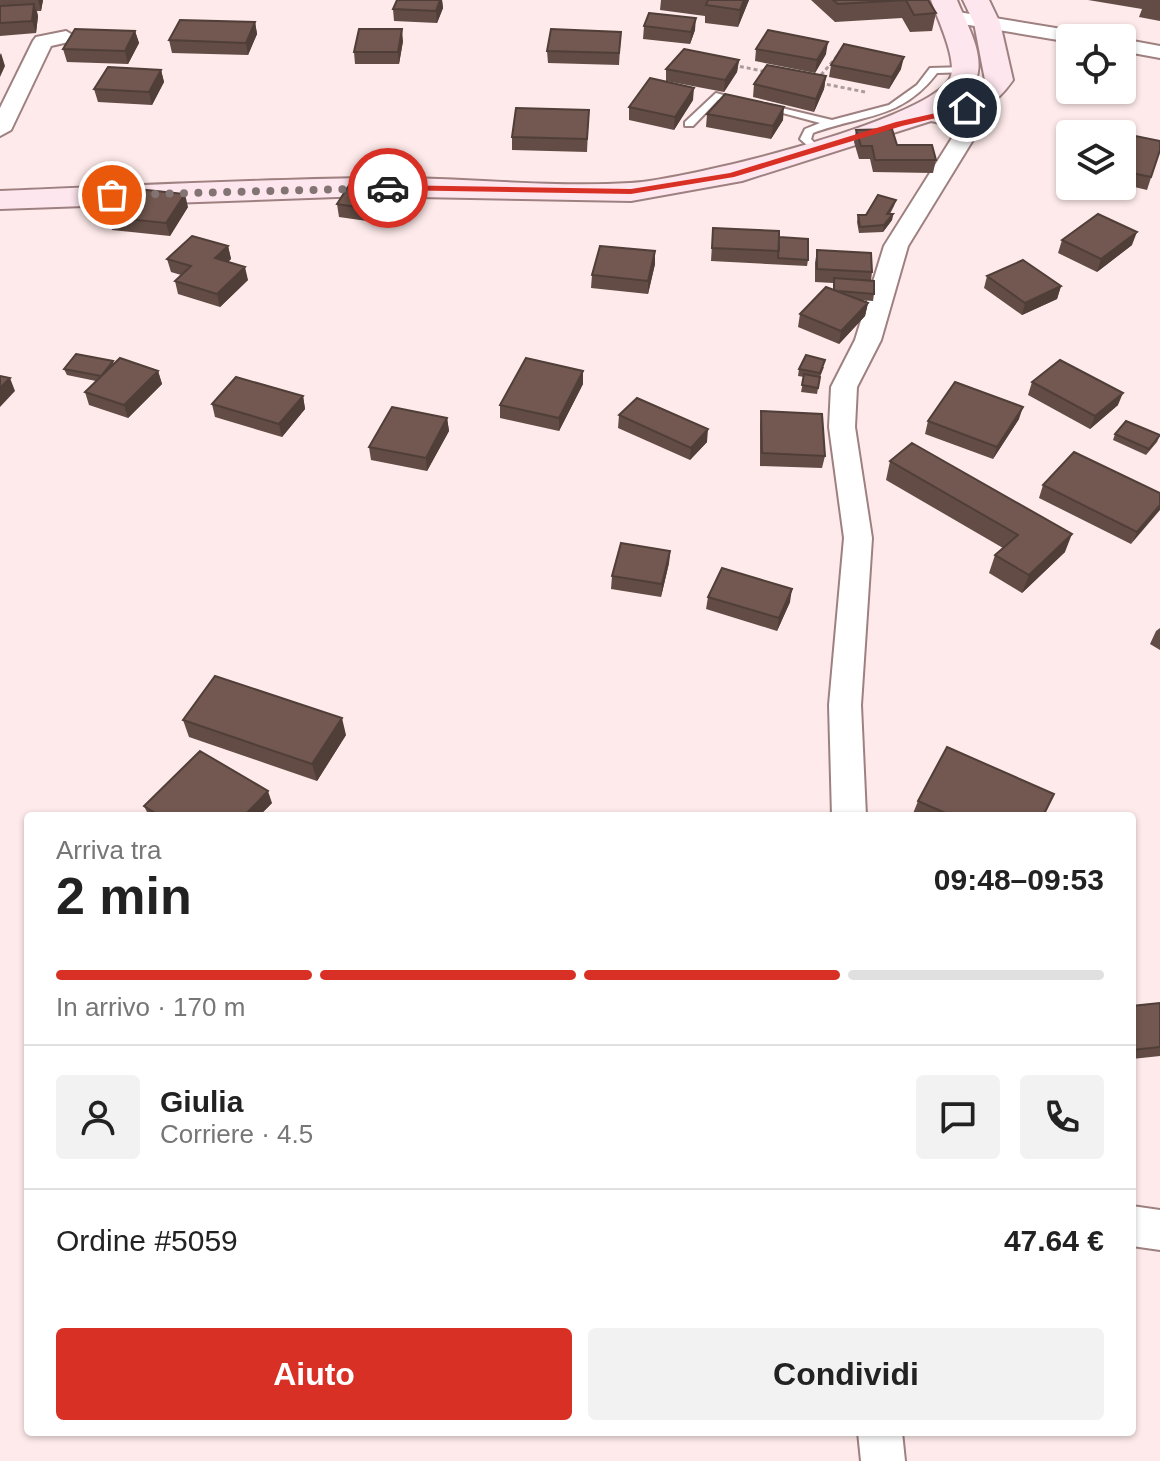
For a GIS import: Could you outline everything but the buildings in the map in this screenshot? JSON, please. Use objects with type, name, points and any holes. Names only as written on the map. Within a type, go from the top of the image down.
[{"type":"main road","points":[[899,124],[927,112],[962,84],[967,70],[948,8]]},
{"type":"main road","points":[[0,200],[365,187],[631,192],[731,175],[899,124],[967,108],[987,97],[999,80],[982,12]]},
{"type":"street","points":[[948,8],[982,12],[1056,32]]},
{"type":"street","points":[[0,130],[43,41],[66,37]]},
{"type":"street","points":[[1136,48],[1160,52]]},
{"type":"street","points":[[849,812],[845,705],[858,538],[842,427],[844,387],[868,340],[896,246],[973,122],[967,108]]},
{"type":"street","points":[[1136,1227],[1160,1230]]},
{"type":"street","points":[[880,1436],[883,1461]]},
{"type":"lane","points":[[816,150],[805,139],[816,128],[904,103],[923,88],[934,70],[967,70]]},
{"type":"lane","points":[[689,124],[716,96],[834,123]]},
{"type":"path","points":[[821,75],[840,53]]},
{"type":"path","points":[[732,65],[779,74]]},
{"type":"path","points":[[810,81],[872,93]]},
{"type":"way so far","points":[[112,195],[388,188]]},
{"type":"route","points":[[388,188],[631,192],[731,175],[899,124],[967,108]]}]
